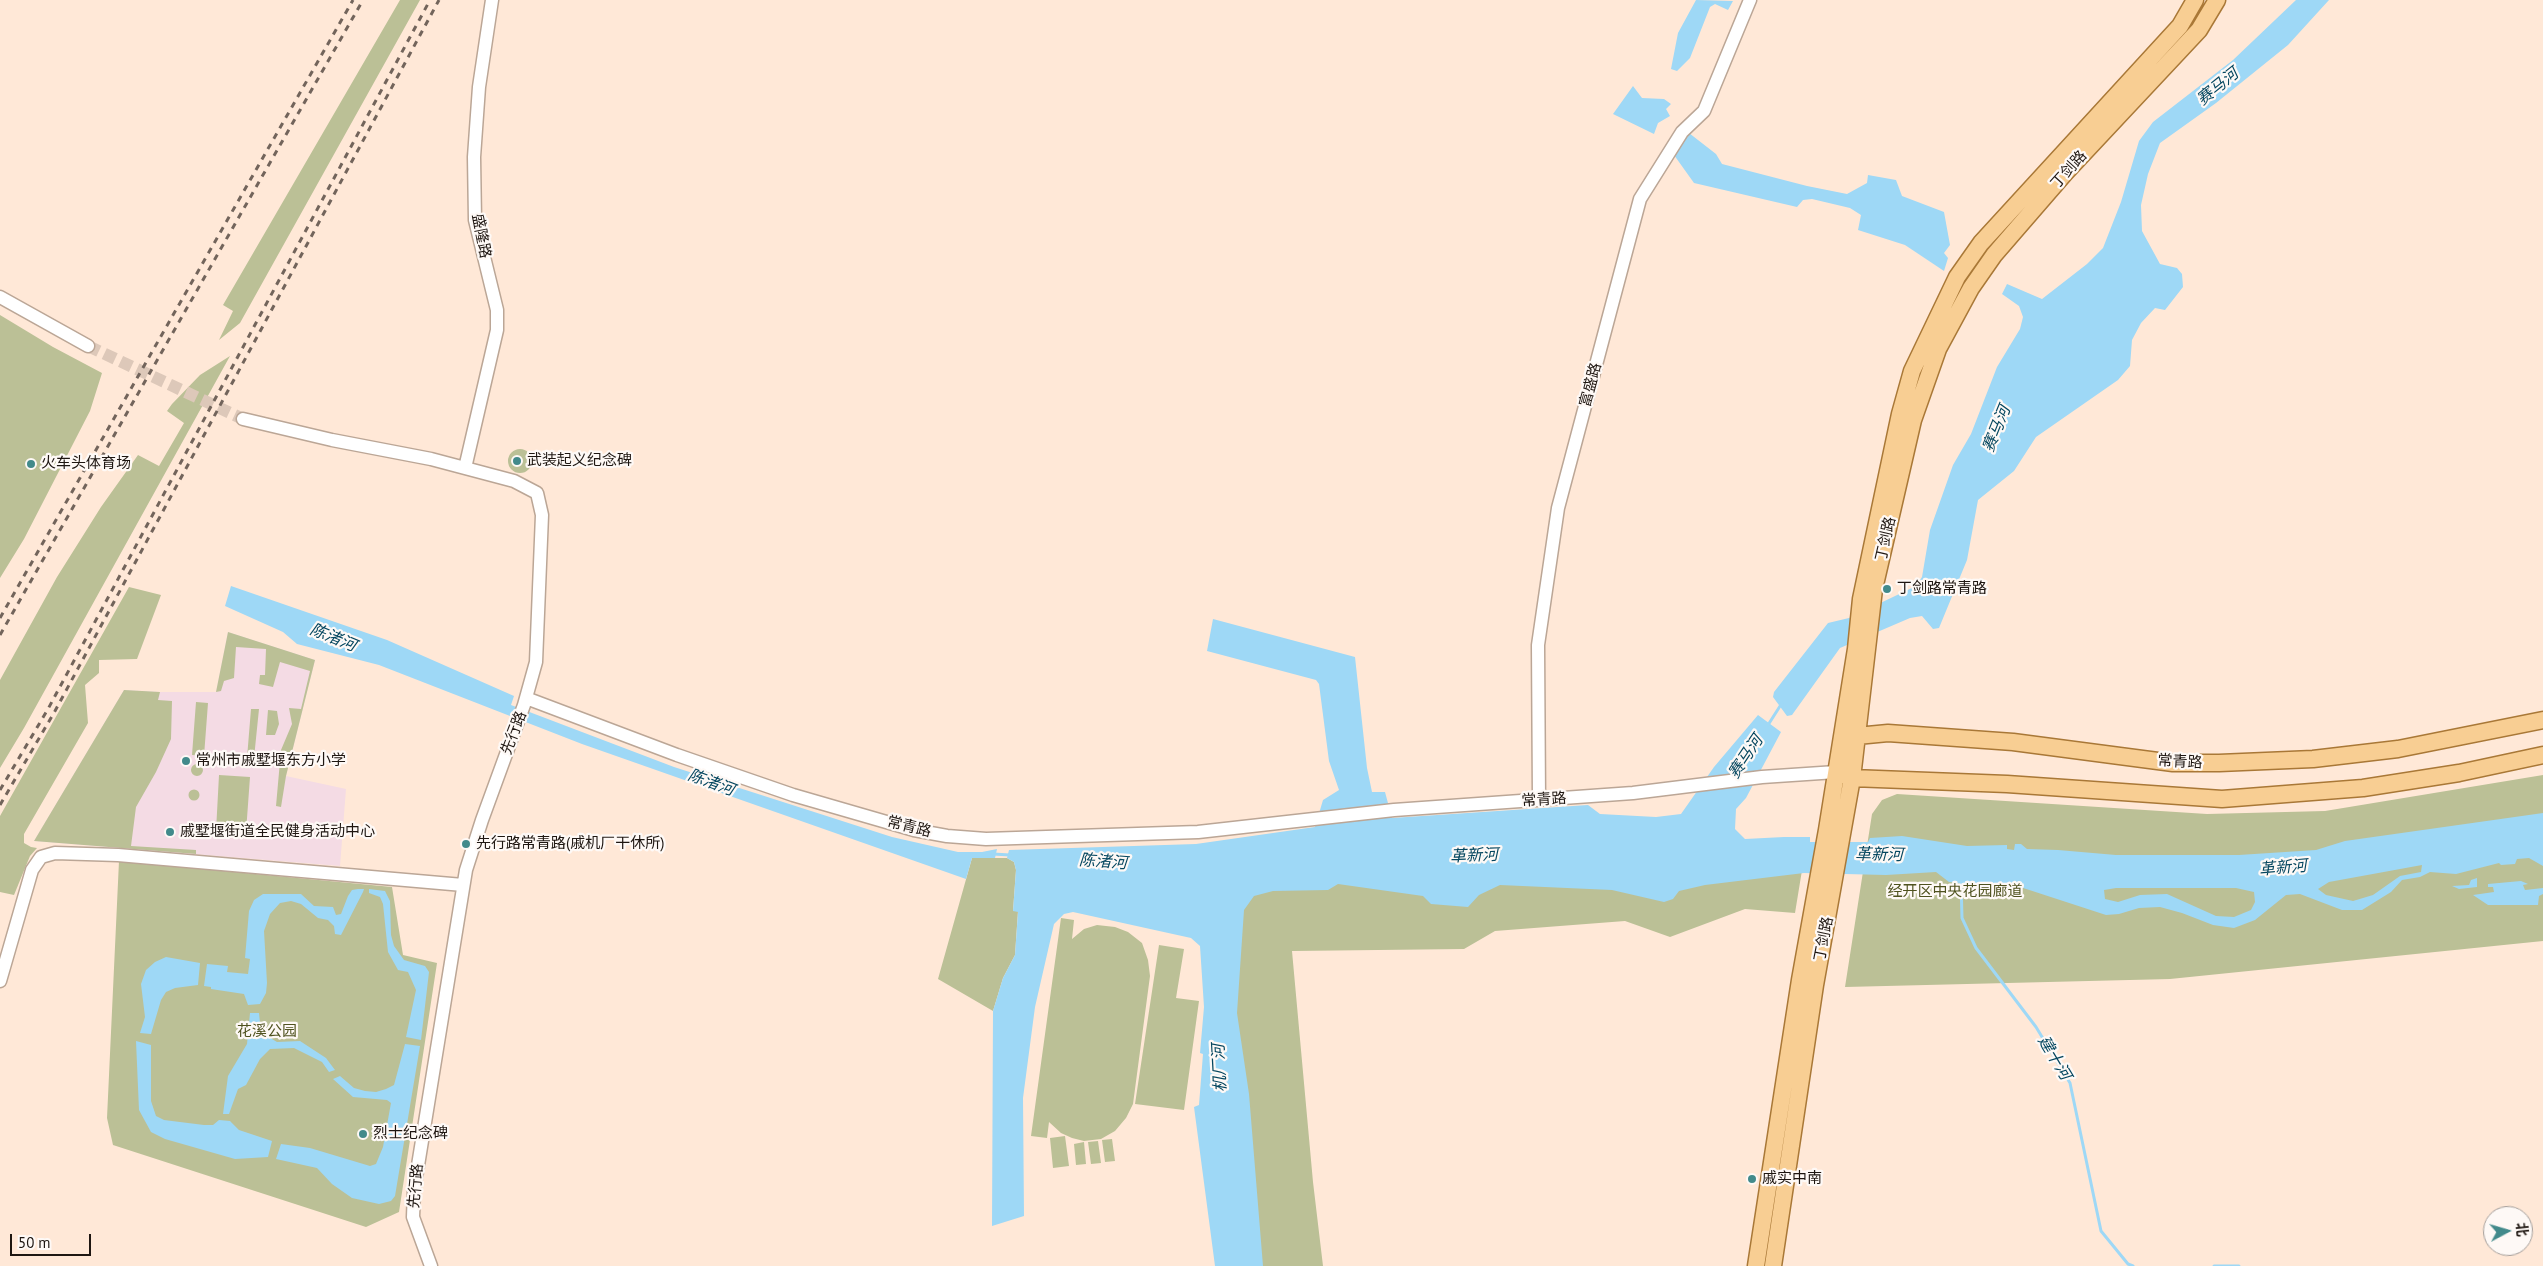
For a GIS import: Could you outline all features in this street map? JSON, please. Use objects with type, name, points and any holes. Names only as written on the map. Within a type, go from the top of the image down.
[{"type":"main road","name":"丁剑路","points":[[1835,829],[1852,778],[1857,736],[1861,647],[1860,599],[1900,414],[1912,371],[1957,278],[1982,244],[2180,26],[2195,0]]},
{"type":"main road","name":"丁剑路","points":[[1773,1266],[1815,985],[1835,829],[1836,772],[1861,647],[1913,420],[1938,349],[1971,288],[1994,255],[2065,173],[2198,30],[2216,0]]},
{"type":"main road","name":"常青路","points":[[1857,736],[1888,733],[2013,742],[2173,763],[2219,764],[2313,759],[2398,749],[2543,720]]},
{"type":"main road","points":[[1857,736],[1836,772],[1852,778],[2017,784],[2222,799],[2364,788],[2459,773],[2543,755]]},
{"type":"main road","name":"丁剑路","points":[[1756,1266],[1800,980],[1827,880]]},
{"type":"street","name":"盛隆路","points":[[465,468],[497,330],[497,310],[475,220],[474,166],[474,139],[479,87],[492,0]]},
{"type":"street","name":"富盛路","points":[[1539,800],[1538,644],[1561,498],[1640,199],[1682,132],[1704,111],[1750,0]]},
{"type":"street","points":[[0,297],[88,346]]},
{"type":"street","name":"先行路","points":[[243,419],[465,468],[514,482],[537,493],[542,515],[536,662],[525,701],[482,820],[463,885],[414,1190],[413,1217],[430,1266]]},
{"type":"street","name":"常青路","points":[[525,701],[793,795],[914,830],[947,836],[986,839],[1188,832],[1394,810],[1634,793],[1762,777],[1836,772]]},
{"type":"street","points":[[0,981],[32,870],[41,857],[55,853],[118,855],[463,885]]},
{"type":"shaded area","name":"常州市戚墅堰东方小学","points":[[228,632],[315,660],[286,776],[346,789],[340,866],[34,841],[124,690],[216,692]]},
{"type":"green space","points":[[400,0],[420,0],[240,323],[219,340],[233,311],[223,305]]},
{"type":"green space","name":"火车头体育场","points":[[0,315],[53,347],[102,373],[90,411],[24,539],[0,578]]},
{"type":"green space","points":[[230,356],[0,768],[0,680],[57,577],[101,507],[138,455],[159,466],[184,423],[167,411],[172,404],[200,375]]},
{"type":"green space","points":[[520,449],[529,452],[532,461],[529,470],[520,473],[511,470],[508,461],[511,452]]},
{"type":"green space","points":[[129,587],[161,595],[137,659],[99,660],[99,673],[85,685],[88,723],[24,834],[24,843],[37,848],[30,856],[14,895],[0,892],[0,816]]},
{"type":"green space","points":[[228,632],[315,660],[286,776],[281,807],[276,806],[281,750],[292,724],[289,708],[301,709],[310,671],[280,662],[273,687],[259,684],[260,675],[265,675],[266,649],[236,647],[234,678],[224,681],[221,691],[216,692]]},
{"type":"green space","points":[[124,690],[160,692],[158,700],[172,701],[171,739],[156,772],[136,807],[131,846],[196,850],[196,854],[34,841]]},
{"type":"green space","points":[[196,702],[208,703],[204,756],[192,755]]},
{"type":"green space","points":[[251,709],[259,709],[254,758],[247,758]]},
{"type":"green space","points":[[268,710],[277,711],[279,724],[275,735],[266,735]]},
{"type":"green space","points":[[199,764],[202,765],[202,775],[195,776],[192,775],[191,768],[192,765]]},
{"type":"green space","points":[[219,775],[250,777],[246,832],[216,831]]},
{"type":"green space","name":"经开区中央花园廊道","points":[[2543,775],[2543,941],[2170,979],[1845,987],[1872,814],[1882,800],[1897,794],[2207,814],[2325,811]]},
{"type":"green space","points":[[194,789],[200,795],[194,801],[188,795]]},
{"type":"green space","points":[[972,858],[1007,858],[1014,862],[1016,870],[1013,911],[1018,911],[1015,955],[1003,978],[993,1011],[938,979]]},
{"type":"green space","points":[[1804,858],[1795,913],[1745,909],[1670,937],[1625,921],[1495,931],[1464,949],[1292,951],[1313,1182],[1323,1266],[1250,1266],[1234,1103],[1238,868]]},
{"type":"green space","name":"花溪公园","points":[[119,861],[392,887],[403,955],[437,963],[399,1212],[366,1227],[113,1145],[107,1118]]},
{"type":"green space","points":[[1061,918],[1074,920],[1072,939],[1084,929],[1097,925],[1115,927],[1128,932],[1142,943],[1148,960],[1150,976],[1133,1104],[1126,1118],[1115,1131],[1101,1139],[1084,1141],[1072,1138],[1061,1133],[1049,1122],[1047,1138],[1031,1136]]},
{"type":"green space","points":[[1159,945],[1184,949],[1176,998],[1199,1001],[1184,1110],[1135,1104]]},
{"type":"green space","points":[[1065,1136],[1069,1166],[1053,1168],[1050,1138]]},
{"type":"green space","points":[[1112,1139],[1115,1161],[1105,1162],[1102,1140]]},
{"type":"green space","points":[[1098,1141],[1101,1163],[1091,1164],[1088,1142]]},
{"type":"green space","points":[[1084,1142],[1086,1164],[1076,1165],[1074,1144]]},
{"type":"water","points":[[1696,0],[1733,1],[1728,10],[1715,4],[1710,7],[1690,58],[1677,71],[1671,69],[1678,33]]},
{"type":"water","points":[[2296,0],[2329,0],[2288,45],[2216,103],[2160,143],[2148,174],[2141,205],[2142,231],[2160,264],[2177,268],[2182,274],[2183,287],[2165,310],[2155,308],[2141,323],[2132,340],[2130,366],[2118,380],[2036,437],[2014,471],[1978,500],[1967,560],[1939,628],[1933,629],[1922,616],[1910,618],[1840,648],[1792,715],[1787,716],[1773,697],[1774,692],[1828,623],[1849,618],[1916,586],[1922,577],[1930,530],[1953,465],[1971,434],[1997,367],[2020,329],[2023,317],[2019,306],[2002,294],[2007,284],[2042,299],[2087,264],[2103,248],[2121,202],[2139,141],[2153,122],[2233,60]]},
{"type":"water","points":[[1633,86],[1642,98],[1664,99],[1671,104],[1666,109],[1670,116],[1658,123],[1654,134],[1613,114]]},
{"type":"water","points":[[1689,133],[1716,154],[1722,164],[1807,186],[1847,194],[1867,183],[1868,175],[1896,180],[1902,196],[1944,212],[1950,245],[1944,253],[1948,258],[1944,271],[1905,245],[1858,230],[1861,215],[1850,208],[1812,199],[1803,200],[1797,207],[1694,183],[1674,155]]},
{"type":"water","points":[[231,586],[387,640],[514,696],[511,705],[674,767],[892,837],[958,852],[982,852],[997,849],[995,858],[972,858],[966,879],[582,744],[379,665],[297,644],[283,632],[225,606]]},
{"type":"water","points":[[1213,619],[1355,657],[1367,768],[1372,792],[1385,792],[1392,818],[1588,805],[1600,814],[1656,817],[1681,814],[1714,767],[1758,715],[1781,732],[1746,798],[1736,809],[1735,829],[1745,839],[1810,837],[1810,842],[1868,842],[1870,838],[1902,836],[1967,846],[2007,845],[2007,849],[2014,850],[2015,844],[2021,844],[2027,849],[2116,855],[2239,855],[2316,850],[2345,841],[2543,813],[2543,866],[2529,858],[2517,859],[2515,864],[2501,865],[2499,863],[2456,874],[2430,872],[2420,877],[2402,880],[2391,892],[2362,910],[2342,910],[2300,894],[2286,895],[2255,920],[2234,928],[2213,925],[2160,907],[2139,908],[2119,914],[2106,915],[2014,885],[1996,888],[1949,882],[1936,872],[1886,875],[1804,873],[1705,885],[1679,891],[1673,899],[1664,902],[1612,890],[1500,885],[1479,895],[1468,907],[1431,904],[1423,896],[1338,884],[1328,890],[1273,891],[1254,896],[1244,910],[1237,1013],[1249,1094],[1263,1266],[1215,1266],[1194,1107],[1199,1105],[1203,1054],[1200,1053],[1204,1007],[1200,946],[1191,938],[1073,912],[1064,914],[1054,924],[1035,1007],[1023,1098],[1024,1216],[992,1226],[993,1011],[1003,978],[1015,955],[1018,912],[1013,911],[1016,870],[1014,862],[1007,858],[1009,850],[1196,844],[1315,827],[1323,800],[1339,790],[1329,761],[1319,684],[1316,680],[1207,651]],"holes":[[[2422,865],[2421,872],[2400,876],[2373,895],[2353,901],[2326,895],[2318,889],[2329,882]],[[2116,888],[2236,888],[2254,892],[2255,902],[2251,910],[2234,917],[2216,916],[2167,894],[2140,895],[2118,902],[2105,899],[2104,890]]]},
{"type":"water","points":[[2477,878],[2477,887],[2459,889],[2452,886],[2469,885],[2471,880]]},
{"type":"water","points":[[2521,881],[2528,884],[2523,885],[2525,890],[2543,888],[2543,894],[2539,896],[2538,905],[2488,905],[2473,895],[2494,892],[2493,887],[2488,887],[2488,884]]},
{"type":"water","points":[[364,889],[341,935],[335,934],[334,926],[328,920],[318,918],[301,904],[291,901],[280,903],[270,914],[264,931],[266,993],[260,1004],[248,1005],[244,994],[211,989],[211,987],[204,986],[207,964],[228,966],[227,972],[248,974],[250,959],[245,958],[249,911],[254,900],[263,894],[301,894],[314,906],[333,907],[336,915],[341,914],[352,890]]},
{"type":"water","points":[[369,889],[385,891],[390,901],[391,935],[394,946],[404,960],[425,966],[429,972],[421,1040],[406,1037],[416,990],[408,972],[398,970],[388,952],[383,904],[380,897],[369,893]]},
{"type":"water","points":[[166,957],[200,963],[198,985],[175,988],[166,992],[161,1000],[151,1034],[140,1033],[145,1017],[141,984],[146,970],[155,962]]},
{"type":"water","points":[[250,1013],[259,1013],[260,1023],[272,1039],[277,1042],[300,1041],[326,1058],[335,1070],[329,1072],[322,1062],[294,1048],[270,1049],[260,1059],[246,1085],[238,1089],[229,1114],[223,1114],[228,1076],[247,1044]]},
{"type":"water","points":[[136,1041],[151,1045],[151,1101],[156,1116],[164,1120],[204,1125],[213,1125],[219,1120],[230,1121],[239,1130],[272,1141],[268,1157],[235,1159],[165,1139],[151,1132],[139,1110]]},
{"type":"water","points":[[405,1044],[420,1046],[395,1196],[391,1201],[379,1204],[352,1198],[332,1184],[317,1168],[276,1159],[281,1144],[310,1148],[370,1166],[376,1164],[383,1147],[391,1103],[387,1100],[353,1097],[333,1079],[340,1076],[354,1088],[365,1091],[376,1092],[386,1089],[394,1085]]},
{"type":"waterway","name":"赛马河","points":[[1768,725],[1782,703]]},
{"type":"waterway","name":"陈渚河","points":[[993,854],[1010,855]]},
{"type":"waterway","name":"建十河","points":[[1961,882],[1962,918],[1976,948],[2036,1027],[2070,1083],[2101,1231],[2128,1264],[2133,1266]]},
{"type":"waterway","name":"建十河","points":[[2214,1266],[2239,1266]]},
{"type":"tunnel","points":[[88,346],[243,419]]},
{"type":"railway","points":[[0,618],[353,0]]},
{"type":"railway","points":[[0,635],[363,0]]},
{"type":"railway","points":[[0,790],[48,709],[430,0]]},
{"type":"railway","points":[[0,805],[55,711],[439,0]]},
{"type":"place","name":"武装起义纪念碑","points":[[517,461]]},
{"type":"place","name":"火车头体育场","points":[[31,464]]},
{"type":"place","name":"丁剑路常青路","points":[[1887,589]]},
{"type":"place","name":"常州市戚墅堰东方小学","points":[[186,761]]},
{"type":"place","name":"戚墅堰街道全民健身活动中心","points":[[170,832]]},
{"type":"place","name":"先行路常青路(戚机厂干休所)","points":[[466,844]]},
{"type":"place","name":"烈士纪念碑","points":[[363,1134]]},
{"type":"place","name":"戚实中南","points":[[1752,1179]]},
{"type":"water label","name":"革新河","points":[[1879,855]]},
{"type":"water label","name":"革新河","points":[[1474,856]]},
{"type":"water label","name":"革新河","points":[[2283,868]]},
{"type":"water label","name":"机厂河","points":[[1220,1068]]}]
